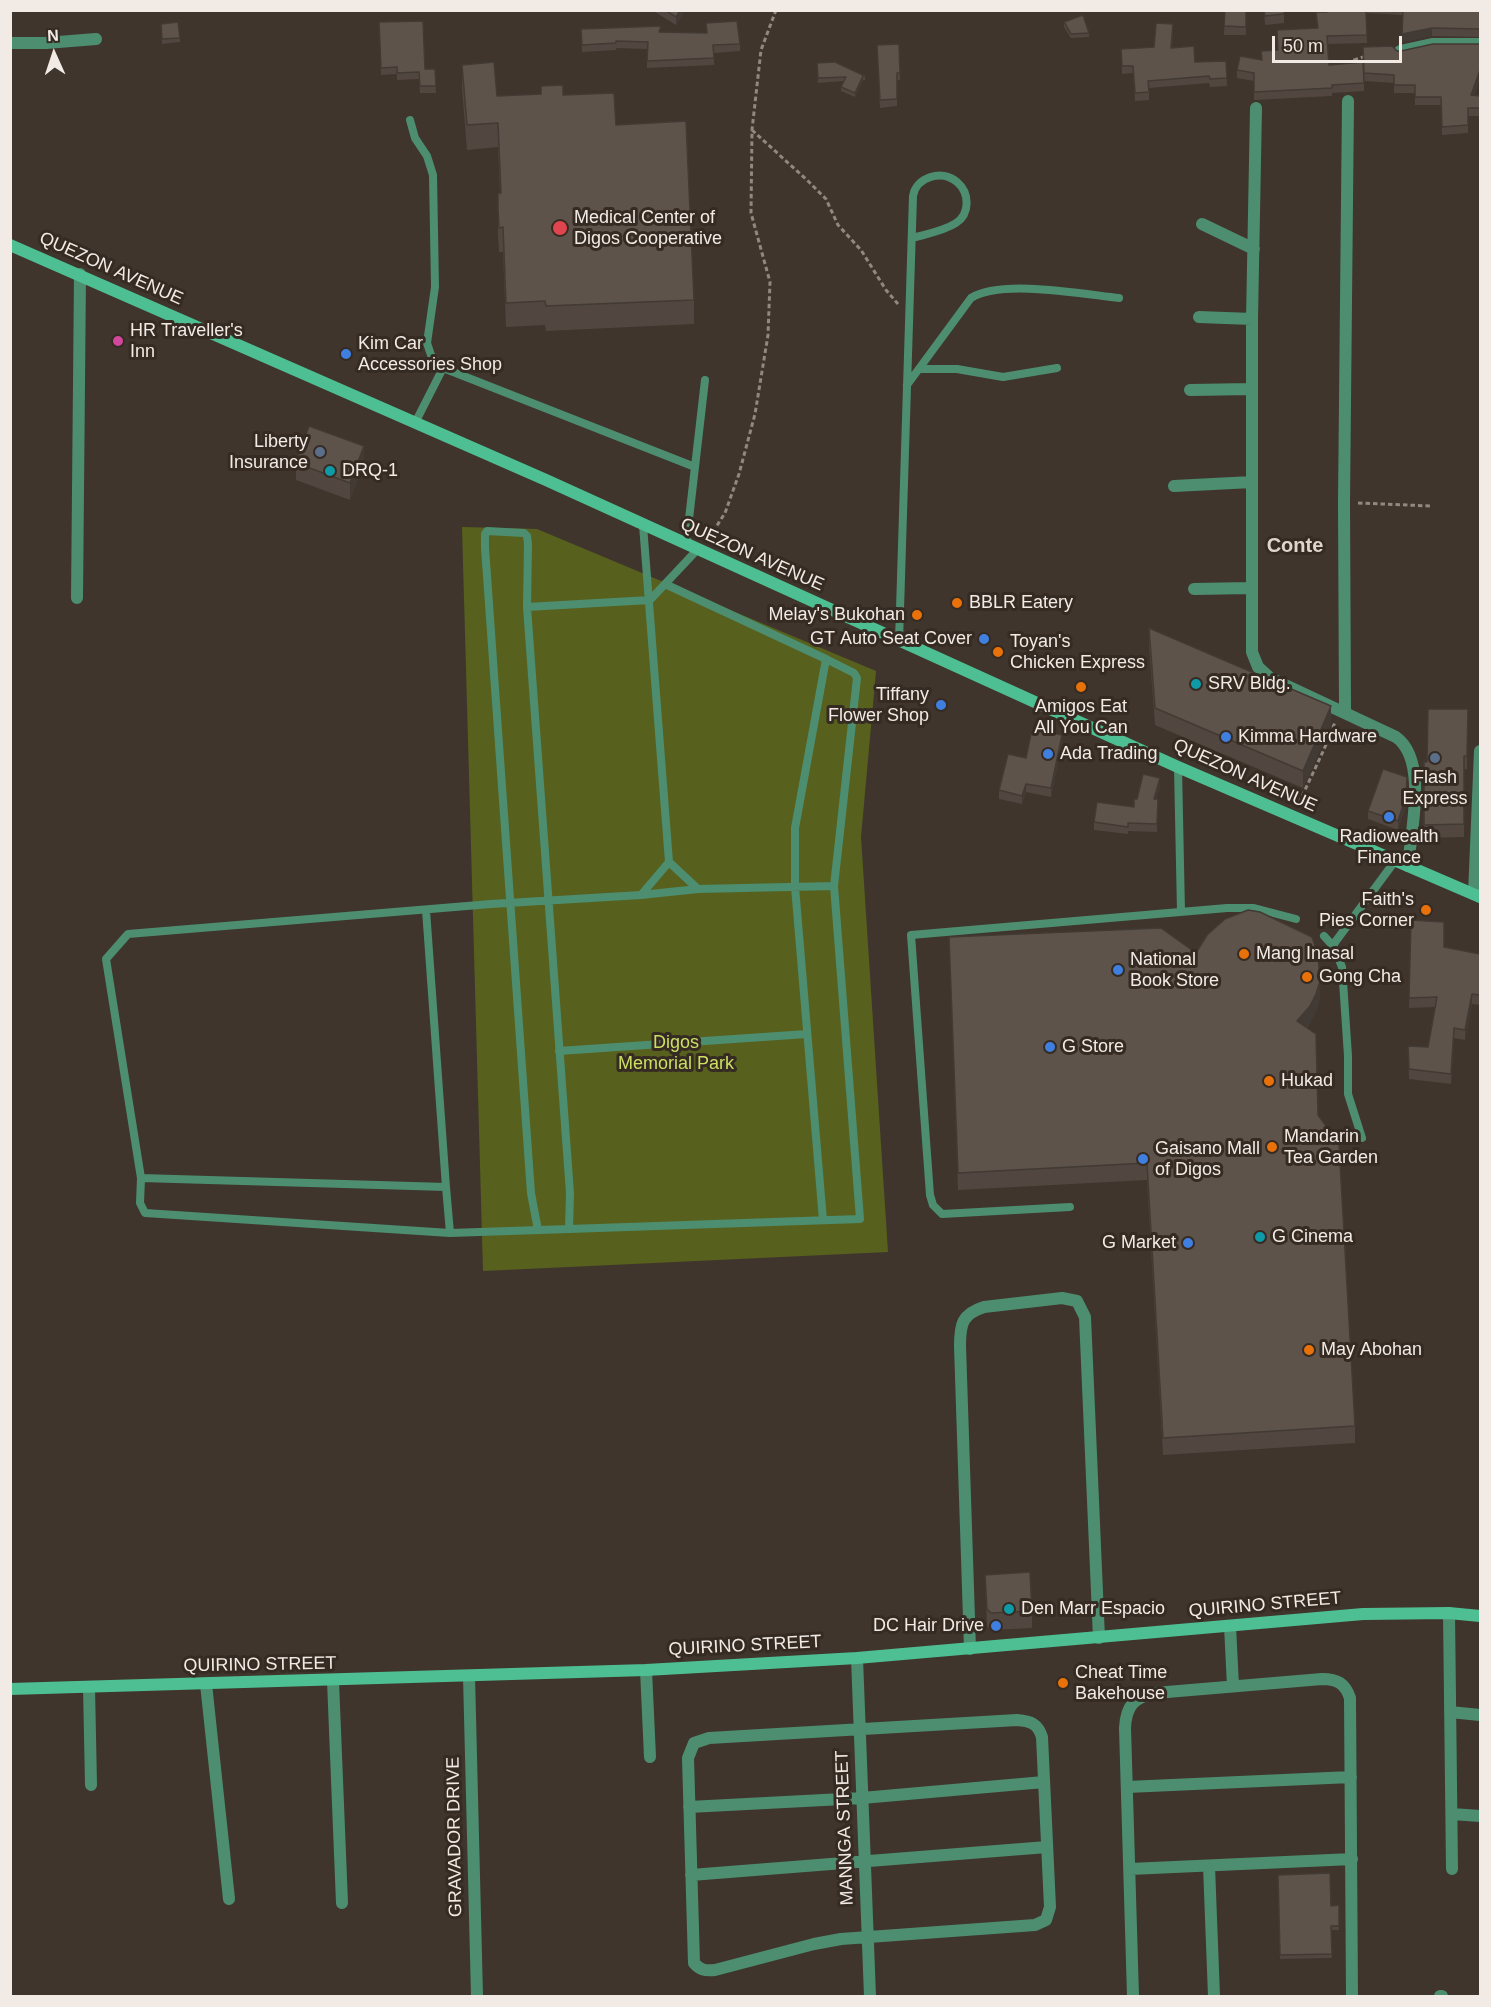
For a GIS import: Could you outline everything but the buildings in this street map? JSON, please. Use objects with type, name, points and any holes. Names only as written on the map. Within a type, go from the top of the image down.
[{"type":"main road","name":"QUEZON AVENUE","points":[[10,245],[546,480],[1178,767],[1477,895]]},
{"type":"main road","name":"QUIRINO STREET","points":[[10,1689],[646,1670],[857,1658],[1363,1614],[1449,1613],[1480,1616]]},
{"type":"street","points":[[10,44],[96,39]]},
{"type":"street","points":[[1400,51],[1432,44],[1480,44]]},
{"type":"street","points":[[1342,710],[1348,101]]},
{"type":"street","points":[[1256,108],[1252,319],[1251,588],[1251,641],[1254,662],[1270,678],[1342,710],[1396,736],[1403,742],[1412,758],[1416,786],[1408,866]]},
{"type":"street","points":[[1202,224],[1254,249]]},
{"type":"street","points":[[77,598],[80,274]]},
{"type":"street","points":[[1199,317],[1252,319]]},
{"type":"street","points":[[1190,390],[1252,389]]},
{"type":"street","points":[[1174,486],[1252,482]]},
{"type":"street","points":[[1194,589],[1251,588]]},
{"type":"street","points":[[1477,895],[1480,752]]},
{"type":"street","points":[[970,1649],[960,1346],[963,1322],[972,1311],[984,1307],[1062,1298],[1077,1301],[1085,1317],[1099,1638]]},
{"type":"street","points":[[1449,1613],[1452,1869]]},
{"type":"street","points":[[1230,1626],[1233,1686]]},
{"type":"street","name":"MANNGA STREET","points":[[857,1658],[870,1996]]},
{"type":"street","points":[[646,1670],[650,1757]]},
{"type":"street","name":"GRAVADOR DRIVE","points":[[470,1676],[477,1996]]},
{"type":"street","points":[[1133,1996],[1125,1719],[1127,1710],[1142,1695],[1322,1679],[1339,1681],[1344,1685],[1350,1698],[1352,1996]]},
{"type":"street","points":[[333,1681],[342,1903]]},
{"type":"street","points":[[206,1684],[229,1899]]},
{"type":"street","points":[[88,1687],[91,1785]]},
{"type":"street","points":[[1450,1712],[1480,1715]]},
{"type":"street","points":[[1017,1720],[1031,1722],[1038,1728],[1042,1737],[1050,1907],[1046,1920],[1035,1925],[867,1936],[814,1944],[715,1970],[699,1969],[692,1957],[690,1875],[688,1758],[694,1743],[700,1740],[860,1730],[1017,1720]]},
{"type":"street","points":[[1127,1787],[1351,1777]]},
{"type":"street","points":[[689,1808],[862,1798],[1044,1782]]},
{"type":"street","points":[[1452,1814],[1480,1816]]},
{"type":"street","points":[[690,1875],[1047,1848]]},
{"type":"street","points":[[1130,1869],[1352,1860]]},
{"type":"street","points":[[1209,1866],[1214,1996]]},
{"type":"lane","points":[[410,120],[414,138],[427,156],[433,175],[435,287],[427,344],[431,355],[443,368],[695,467]]},
{"type":"lane","points":[[899,641],[913,196],[914,189],[919,182],[926,178],[938,176],[957,182],[963,188],[967,203],[963,218],[955,224],[912,238]]},
{"type":"lane","points":[[907,386],[971,298],[980,292],[1015,288],[1119,298]]},
{"type":"lane","points":[[415,423],[443,368]]},
{"type":"lane","points":[[920,369],[957,369],[1003,377],[1057,368]]},
{"type":"lane","points":[[527,607],[650,600],[665,584],[692,548],[695,467],[705,380]]},
{"type":"lane","points":[[642,525],[650,600],[669,862],[698,889]]},
{"type":"lane","points":[[538,1230],[531,1193],[485,548],[487,531],[524,533],[527,536],[527,607],[570,1193],[569,1229]]},
{"type":"lane","points":[[665,584],[826,659],[854,673],[856,678],[834,886],[860,1219],[450,1233],[145,1213],[140,1203],[141,1178],[106,959],[128,934],[698,889],[834,886]]},
{"type":"lane","points":[[823,1220],[795,886],[795,828],[826,659]]},
{"type":"lane","points":[[1178,767],[1180,912]]},
{"type":"lane","points":[[1333,945],[1395,861]]},
{"type":"lane","points":[[641,895],[669,862]]},
{"type":"lane","points":[[1070,1207],[942,1214],[933,1205],[930,1195],[911,935],[1227,908],[1254,908],[1296,919]]},
{"type":"lane","points":[[426,910],[450,1233]]},
{"type":"lane","points":[[1324,936],[1333,945],[1342,967],[1348,1094],[1362,1138]]},
{"type":"lane","points":[[559,1051],[807,1034]]},
{"type":"lane","points":[[141,1178],[446,1187]]},
{"type":"path","points":[[692,548],[719,525],[739,474],[755,414],[768,335],[770,282],[751,213],[752,130],[760,50],[776,10]]},
{"type":"path","points":[[1348,72],[1349,65],[1354,60],[1374,54]]},
{"type":"path","points":[[752,130],[808,180],[826,200],[838,225],[861,250],[886,290],[909,314]]},
{"type":"path","points":[[1344,502],[1431,506]]},
{"type":"path","points":[[1293,817],[1342,710]]},
{"type":"green space","name":"Digos Memorial Park","points":[[462,527],[537,529],[876,671],[861,837],[888,1252],[483,1271]]},
{"type":"place","name":"Medical Center of Digos Cooperative","points":[[560,228]]},
{"type":"place","name":"HR Traveller's Inn","points":[[118,341]]},
{"type":"place","name":"Kim Car Accessories Shop","points":[[346,354]]},
{"type":"place","name":"Liberty Insurance","points":[[320,452]]},
{"type":"place","name":"DRQ-1","points":[[330,471]]},
{"type":"place","name":"BBLR Eatery","points":[[957,603]]},
{"type":"place","name":"Melay's Bukohan","points":[[917,615]]},
{"type":"place","name":"GT Auto Seat Cover","points":[[984,639]]},
{"type":"place","name":"Toyan's Chicken Express","points":[[998,652]]},
{"type":"place","name":"SRV Bldg.","points":[[1196,684]]},
{"type":"place","name":"Amigos Eat All You Can","points":[[1081,687]]},
{"type":"place","name":"Tiffany Flower Shop","points":[[941,705]]},
{"type":"place","name":"Kimma Hardware","points":[[1226,737]]},
{"type":"place","name":"Ada Trading","points":[[1048,754]]},
{"type":"place","name":"Flash Express","points":[[1435,758]]},
{"type":"place","name":"Radiowealth Finance","points":[[1389,817]]},
{"type":"place","name":"Faith's Pies Corner","points":[[1426,910]]},
{"type":"place","name":"Mang Inasal","points":[[1244,954]]},
{"type":"place","name":"National Book Store","points":[[1118,970]]},
{"type":"place","name":"Gong Cha","points":[[1307,977]]},
{"type":"place","name":"G Store","points":[[1050,1047]]},
{"type":"place","name":"Hukad","points":[[1269,1081]]},
{"type":"place","name":"Mandarin Tea Garden","points":[[1272,1147]]},
{"type":"place","name":"Gaisano Mall of Digos","points":[[1143,1159]]},
{"type":"place","name":"G Cinema","points":[[1260,1237]]},
{"type":"place","name":"G Market","points":[[1188,1243]]},
{"type":"place","name":"May Abohan","points":[[1309,1350]]},
{"type":"place","name":"Den Marr Espacio","points":[[1009,1609]]},
{"type":"place","name":"DC Hair Drive","points":[[996,1626]]},
{"type":"place","name":"Cheat Time Bakehouse","points":[[1063,1683]]},
{"type":"district","name":"Conte","points":[[1295,546]]}]
